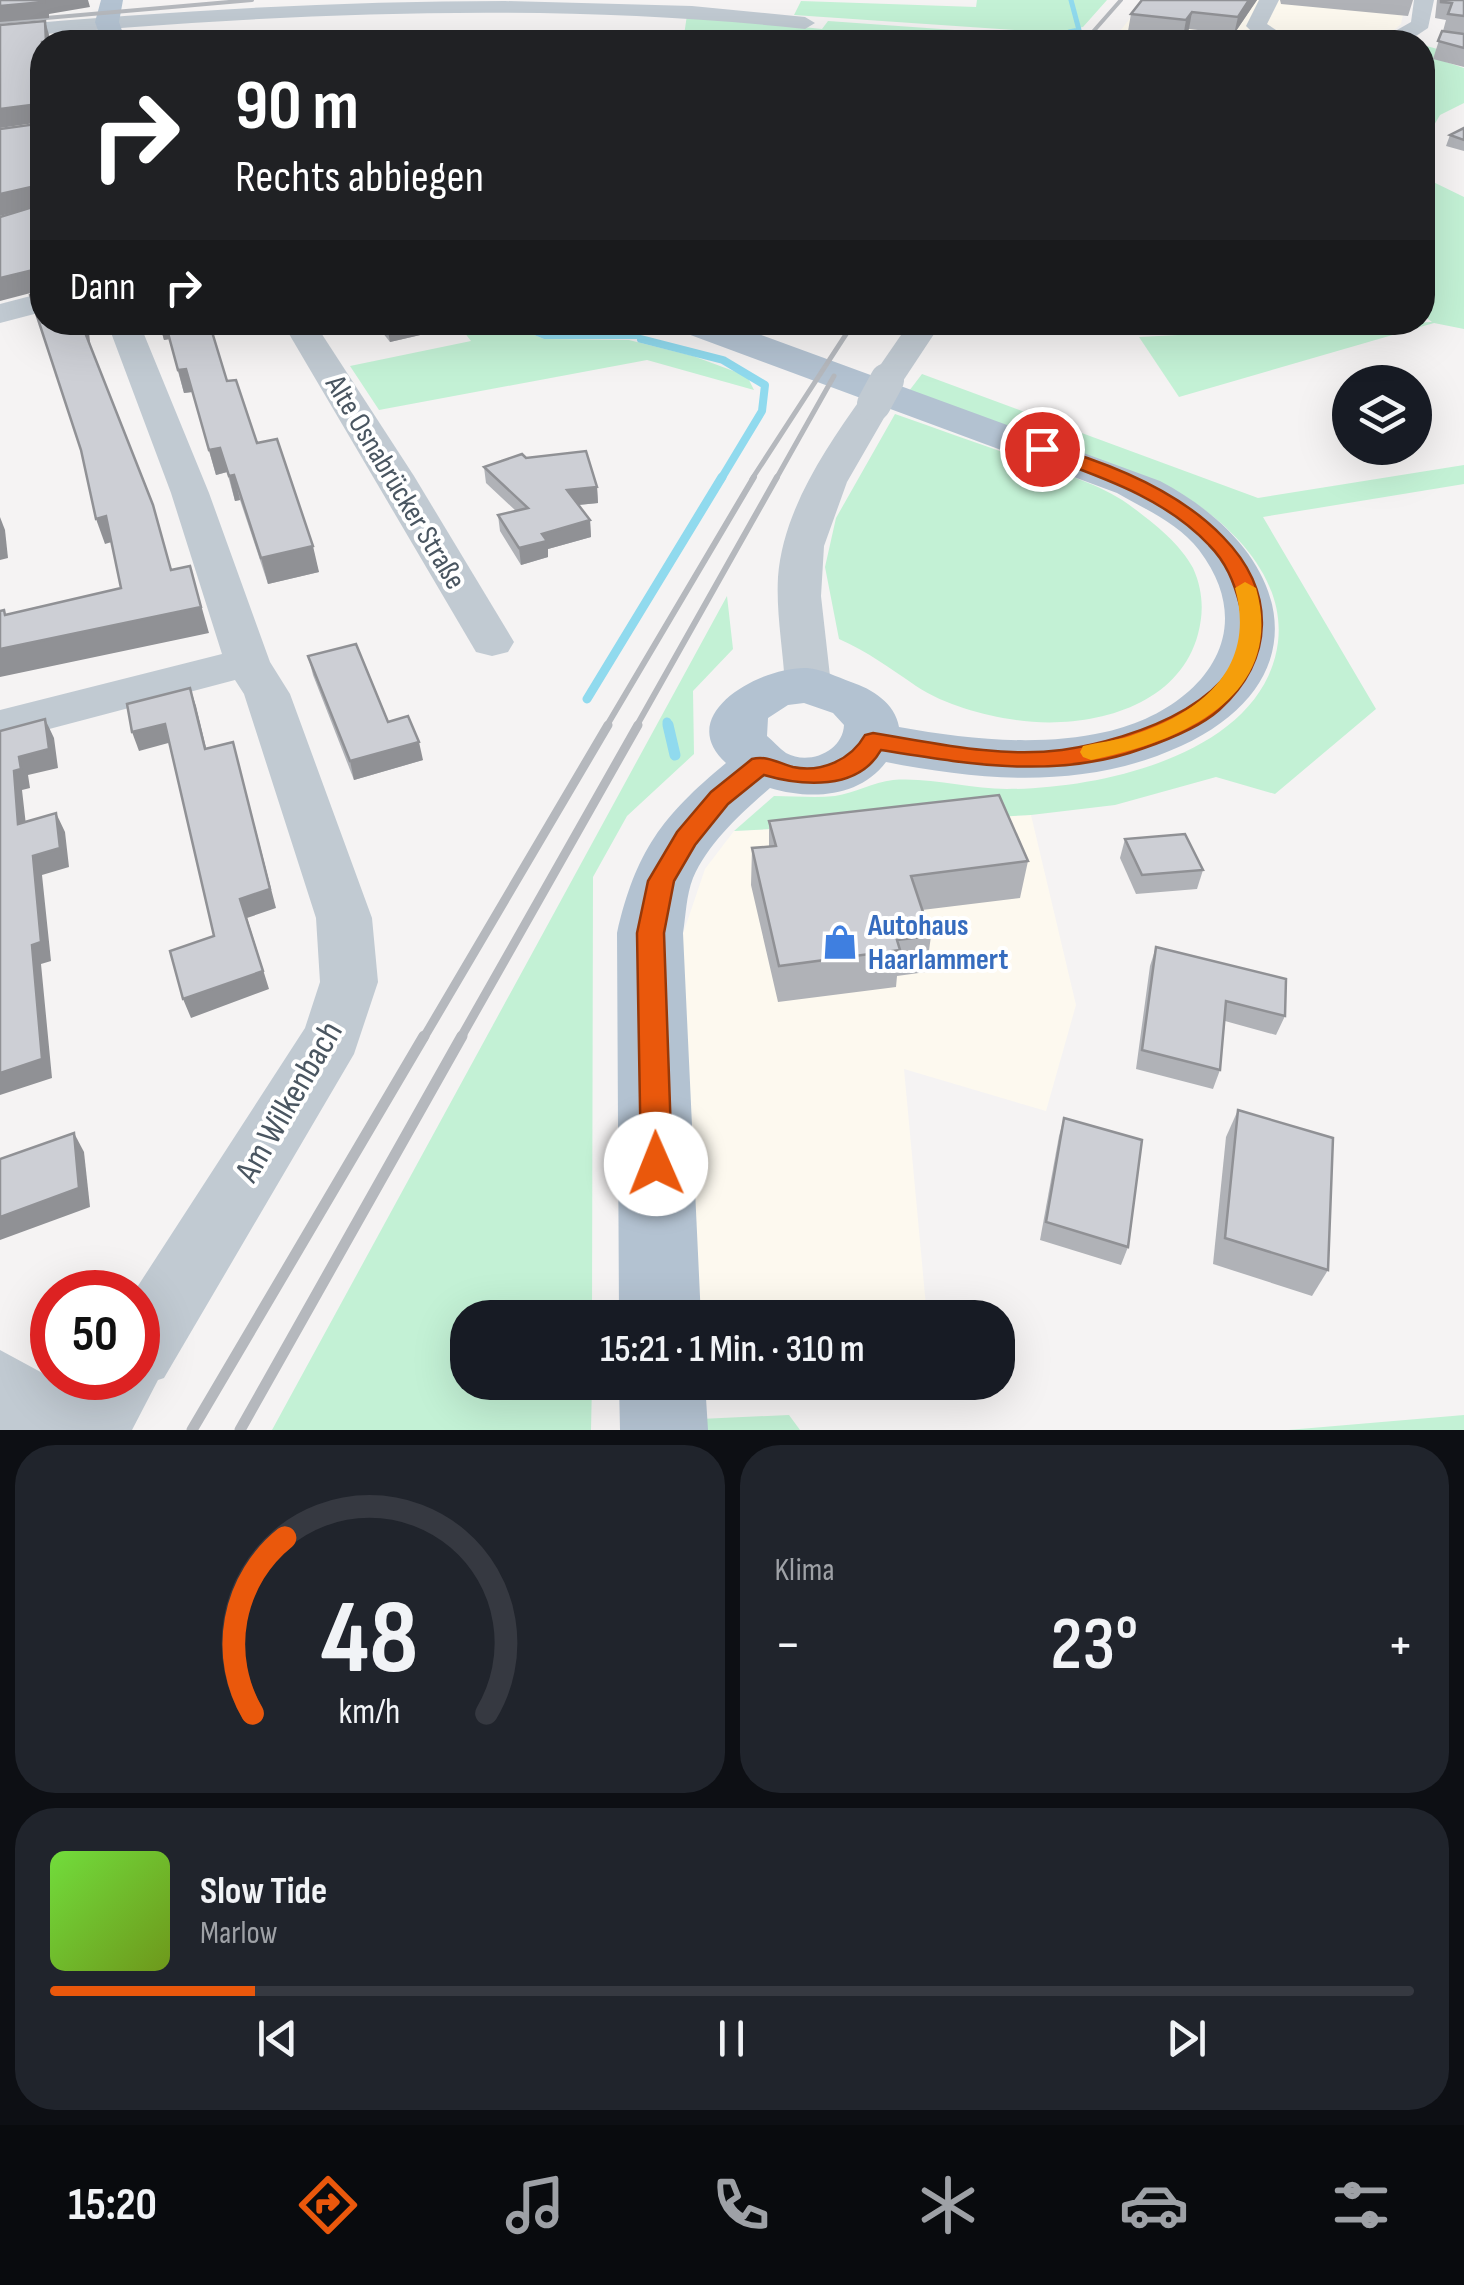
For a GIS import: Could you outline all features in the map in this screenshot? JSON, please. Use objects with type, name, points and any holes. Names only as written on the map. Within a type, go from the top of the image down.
[{"type":"main road","points":[[726,335],[1133,484],[1178,509],[1217,542],[1242,578],[1253,616],[1249,650],[1234,680],[1208,708],[1136,742],[1060,758],[996,760],[873,741]]},
{"type":"main road","points":[[808,685],[855,700],[872,722],[873,741],[869,752],[855,764],[822,776],[798,776],[760,765],[739,743],[740,716],[750,702],[766,692],[808,685]]},
{"type":"main road","points":[[660,1300],[650,933],[661,881],[686,838],[720,798],[760,765]]},
{"type":"main road","points":[[663,1400],[664,1430]]},
{"type":"street","points":[[1263,30],[1256,26],[1269,0]]},
{"type":"street","points":[[1411,30],[1421,24],[1424,0]]},
{"type":"street","points":[[0,32],[310,8],[406,6],[620,9],[805,23]]},
{"type":"street","points":[[0,314],[30,305]]},
{"type":"street","name":"Am Wilkenbach","points":[[129,335],[190,492],[247,662],[267,694],[344,918],[349,982],[333,1036],[160,1316]]},
{"type":"street","name":"Alte Osnabrücker Straße","points":[[306,335],[492,642]]},
{"type":"street","points":[[808,685],[799,571],[804,542],[816,510],[881,392],[918,335]]},
{"type":"street","points":[[0,726],[247,662]]},
{"type":"street","points":[[0,1387],[68,1430]]},
{"type":"street","points":[[89,1430],[108,1400]]},
{"type":"shaded area","points":[[1145,0],[1406,0],[1401,24],[1394,30],[1121,30]]},
{"type":"shaded area","points":[[1031,815],[1076,1005],[1046,1111],[904,1069],[925,1300],[684,1300],[672,966],[705,869],[734,831]]},
{"type":"green space","points":[[977,0],[1107,0],[1083,27],[1070,30],[1013,30],[794,15],[801,1],[976,7]]},
{"type":"green space","points":[[687,15],[822,29],[828,21],[956,30],[685,30]]},
{"type":"green space","points":[[1435,48],[1459,55],[1446,62],[1464,68],[1464,103],[1440,115],[1435,124]]},
{"type":"green space","points":[[1435,183],[1464,197],[1464,329],[1435,323]]},
{"type":"green space","points":[[466,335],[629,340],[693,356],[747,376],[754,390],[647,360],[379,410],[350,366],[471,341]]},
{"type":"green space","points":[[1178,335],[1393,335],[1179,397],[1139,337]]},
{"type":"green space","points":[[922,374],[1258,498],[1464,465],[1464,484],[1263,517],[1376,709],[1275,794],[1216,777],[1115,805],[1031,815],[734,831],[774,796],[835,796],[886,781],[907,780],[1007,789],[1045,787],[1130,772],[1172,758],[1211,738],[1243,712],[1266,680],[1278,642],[1274,599],[1255,561],[1226,528],[1192,501],[1150,479],[909,391]]},
{"type":"green space","points":[[895,414],[1093,485],[1128,504],[1173,541],[1193,568],[1202,609],[1198,634],[1187,660],[1171,681],[1150,697],[1098,717],[1016,720],[939,699],[839,639],[825,567],[836,518]]},
{"type":"green space","points":[[727,596],[733,649],[693,691],[694,754],[627,816],[593,877],[592,1300],[450,1300],[450,1400],[592,1400],[591,1430],[272,1430]]},
{"type":"green space","points":[[789,1415],[800,1430],[701,1430],[700,1419]]},
{"type":"green space","points":[[1464,1415],[1464,1430],[1288,1430]]},
{"type":"water","points":[[534,335],[641,335],[641,339],[544,339]]},
{"type":"building","points":[[0,0],[44,0],[44,2],[0,6]]},
{"type":"building","points":[[1142,0],[1249,0],[1238,17],[1192,12],[1186,20],[1131,14]]},
{"type":"building","points":[[1441,0],[1464,0],[1464,16],[1448,14],[1452,3]]},
{"type":"building","points":[[45,21],[45,30],[30,30],[30,105],[0,109],[0,25]]},
{"type":"building","points":[[1442,31],[1464,34],[1464,48],[1438,41]]},
{"type":"building","points":[[30,125],[30,187],[0,194],[0,129]]},
{"type":"building","points":[[1464,128],[1464,140],[1450,135]]},
{"type":"building","points":[[30,208],[30,271],[0,278],[0,217]]},
{"type":"building","points":[[43,335],[86,335],[153,505],[171,570],[190,566],[201,607],[0,649],[0,611],[4,610],[5,615],[121,588],[106,516],[96,519],[81,450]]},
{"type":"building","points":[[169,335],[213,335],[227,381],[236,380],[257,443],[277,439],[313,546],[261,558],[234,475],[229,476],[220,448],[209,450],[186,369],[178,370]]},
{"type":"building","points":[[586,451],[597,487],[567,490],[590,520],[542,534],[547,541],[519,548],[498,515],[528,508],[484,467],[522,454],[526,458]]},
{"type":"building","points":[[356,644],[388,722],[408,716],[419,742],[350,761],[308,656]]},
{"type":"building","points":[[190,688],[205,749],[233,742],[270,889],[240,899],[263,971],[183,999],[170,951],[214,936],[165,724],[132,732],[127,704]]},
{"type":"building","points":[[45,719],[49,749],[19,757],[21,769],[14,771],[18,824],[56,813],[60,848],[33,856],[41,942],[32,945],[42,1059],[0,1073],[0,731]]},
{"type":"building","name":"Autohaus Haarlammert","points":[[999,795],[1028,861],[911,876],[931,936],[897,940],[900,950],[779,966],[752,848],[776,846],[769,821]]},
{"type":"building","points":[[1185,834],[1203,870],[1142,875],[1125,839]]},
{"type":"building","points":[[1156,947],[1286,979],[1285,1016],[1226,1001],[1220,1070],[1142,1050]]},
{"type":"building","points":[[1238,1110],[1333,1138],[1328,1270],[1225,1238]]},
{"type":"building","points":[[1064,1118],[1142,1140],[1128,1247],[1046,1222]]},
{"type":"building","points":[[74,1133],[79,1188],[0,1217],[0,1159]]},
{"type":"waterway","points":[[1071,0],[1079,30]]},
{"type":"waterway","points":[[641,339],[723,360],[765,385],[762,411],[721,479]]},
{"type":"waterway","points":[[587,699],[722,477]]},
{"type":"waterway","points":[[667,722],[668,727]]},
{"type":"waterway","points":[[668,725],[675,755]]},
{"type":"railway","points":[[0,22],[252,0]]},
{"type":"railway","points":[[1095,30],[1121,0]]},
{"type":"railway","points":[[752,479],[846,335]]},
{"type":"railway","points":[[776,479],[834,376]]},
{"type":"railway","points":[[606,727],[754,477]]},
{"type":"railway","points":[[636,727],[777,477]]},
{"type":"railway","points":[[423,1039],[608,725]]},
{"type":"railway","points":[[460,1039],[638,725]]},
{"type":"railway","points":[[192,1430],[424,1036]]},
{"type":"railway","points":[[240,1430],[462,1036]]},
{"type":"slow traffic","points":[[1091,752],[1136,742],[1208,708],[1234,680],[1249,650],[1253,616],[1245,588]]},
{"type":"place","name":"Autohaus Haarlammert","points":[[840,942]]},
{"type":"route","points":[[656,1164],[650,933],[661,881],[686,838],[720,798],[760,765],[798,776],[840,772],[869,752],[873,741],[996,760],[1060,758],[1136,742],[1208,708],[1234,680],[1249,650],[1253,616],[1242,578],[1217,542],[1178,509],[1133,484],[1042,449]]}]
